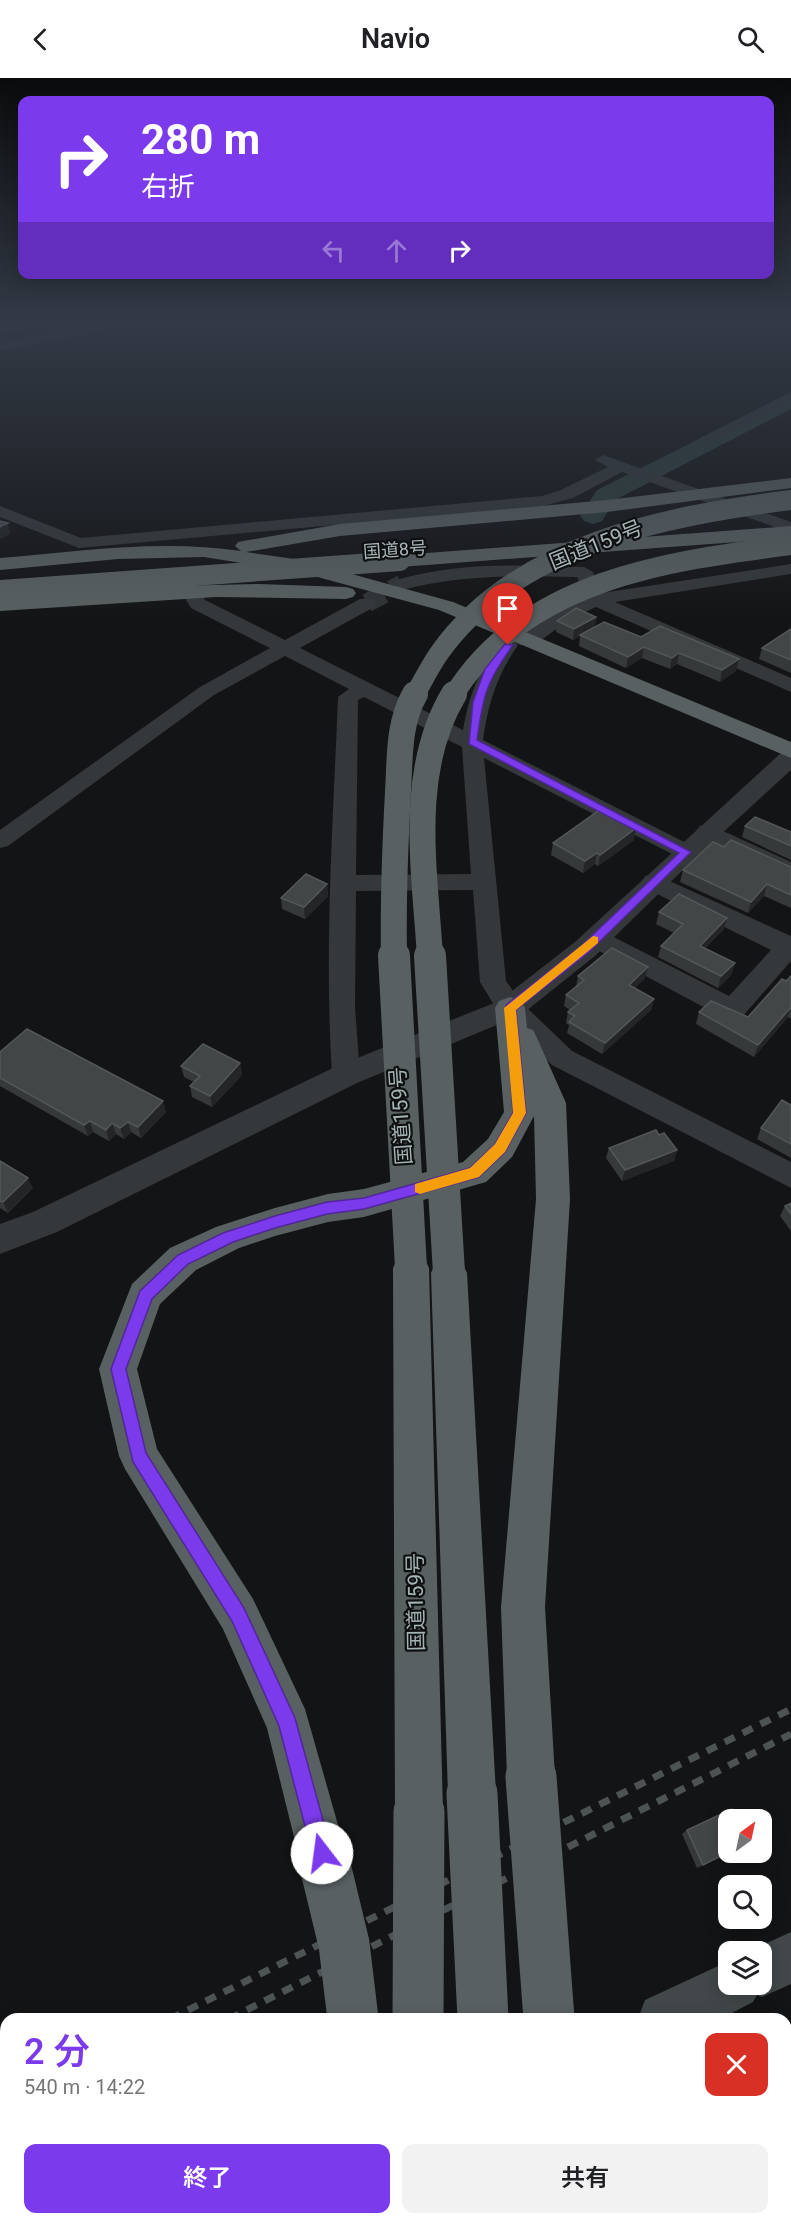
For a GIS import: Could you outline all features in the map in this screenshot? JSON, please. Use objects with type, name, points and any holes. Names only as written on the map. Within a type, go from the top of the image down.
[{"type":"highway","points":[[0,564],[163,547],[258,546],[340,530],[588,508],[791,483]]},
{"type":"highway","name":"国道159号","points":[[483,2013],[472,1794],[430,1271],[396,1040],[393,873],[402,742],[410,703],[436,658],[477,611],[543,567],[628,529],[722,507],[791,500]]},
{"type":"highway","name":"国道8号","points":[[0,590],[791,520]]},
{"type":"highway","name":"国道8号","points":[[0,579],[750,535],[791,530]]},
{"type":"highway","name":"国道159号","points":[[418,2013],[418,1812],[430,1271],[424,815],[432,743],[446,706],[471,666],[493,642],[529,617],[580,591],[653,566],[791,545]]},
{"type":"highway","points":[[118,553],[204,551],[246,555],[301,566],[446,606],[500,627],[518,643]]},
{"type":"highway","points":[[0,605],[189,590],[295,589],[357,594],[443,613],[789,760]]},
{"type":"highway","points":[[510,1008],[550,1103],[553,1199],[523,1607],[531,1777],[549,2013]]},
{"type":"highway","points":[[352,2013],[344,1944],[289,1725],[238,1614],[138,1456],[118,1369],[146,1295],[183,1260],[228,1237],[275,1222],[327,1208],[364,1203],[474,1173],[500,1148],[520,1113],[510,1008]]},
{"type":"main road","points":[[772,1967],[791,1958]]},
{"type":"main road","points":[[675,2013],[718,1992]]},
{"type":"street","points":[[708,438],[737,423]]},
{"type":"street","points":[[603,460],[791,530]]},
{"type":"street","points":[[0,512],[79,543],[543,501],[567,494],[628,469]]},
{"type":"street","points":[[402,584],[426,577],[513,569],[584,572],[596,600],[791,686]]},
{"type":"street","points":[[791,569],[645,590],[596,600],[565,614],[518,643],[490,669],[477,702],[472,742],[493,982],[510,1008],[562,1058],[791,1176]]},
{"type":"street","points":[[189,590],[198,604],[362,690],[376,694],[686,852]]},
{"type":"street","points":[[0,841],[207,691],[367,603]]},
{"type":"street","points":[[346,1075],[341,1007],[348,697],[362,690]]},
{"type":"street","points":[[0,1239],[45,1222],[346,1075],[510,1008],[595,938],[708,831],[789,760]]},
{"type":"street","points":[[708,831],[791,872]]},
{"type":"street","points":[[342,883],[484,882]]},
{"type":"street","points":[[595,938],[732,1010],[790,948],[654,882]]},
{"type":"building","points":[[0,521],[8,523],[0,527]]},
{"type":"building","points":[[576,608],[596,617],[574,629],[557,621]]},
{"type":"building","points":[[604,622],[641,637],[660,626],[739,659],[722,670],[679,653],[672,658],[644,647],[628,657],[580,635]]},
{"type":"building","points":[[791,629],[791,660],[762,648]]},
{"type":"building","points":[[601,809],[636,828],[600,855],[597,853],[585,861],[553,843]]},
{"type":"building","points":[[755,817],[791,832],[791,846],[745,826]]},
{"type":"building","points":[[731,840],[791,867],[791,895],[767,884],[751,902],[683,870],[713,842],[724,847]]},
{"type":"building","points":[[306,874],[327,884],[304,907],[281,898]]},
{"type":"building","points":[[679,894],[727,918],[700,946],[735,963],[721,976],[661,946],[683,924],[659,912]]},
{"type":"building","points":[[612,948],[648,967],[629,985],[654,999],[605,1043],[569,1022],[575,1016],[568,1012],[579,1003],[566,995],[584,980],[578,976]]},
{"type":"building","points":[[791,976],[791,1007],[758,1045],[699,1012],[711,1001],[748,1017],[782,979],[786,981]]},
{"type":"building","points":[[27,1029],[163,1101],[138,1127],[128,1122],[120,1128],[112,1123],[106,1130],[90,1121],[84,1125],[0,1078],[0,1052]]},
{"type":"building","points":[[203,1044],[240,1063],[210,1096],[190,1086],[200,1076],[181,1066]]},
{"type":"building","points":[[782,1100],[791,1105],[791,1144],[761,1128]]},
{"type":"building","points":[[656,1130],[659,1135],[664,1133],[677,1150],[625,1170],[609,1148]]},
{"type":"building","points":[[0,1161],[28,1178],[3,1202],[0,1201]]},
{"type":"building","points":[[791,1203],[791,1214],[785,1206]]},
{"type":"building","points":[[718,1816],[718,1858],[703,1865],[687,1830]]},
{"type":"waterway","points":[[593,516],[606,495],[746,423]]},
{"type":"tunnel","points":[[367,603],[402,584]]},
{"type":"railway","points":[[182,2013],[791,1709]]},
{"type":"railway","points":[[241,2013],[791,1734]]},
{"type":"slow traffic","points":[[420,1188],[474,1173],[500,1148],[520,1113],[510,1008],[585,949],[593,940]]},
{"type":"route","points":[[322,1853],[289,1725],[238,1614],[138,1456],[118,1369],[146,1295],[183,1260],[228,1237],[275,1222],[327,1208],[364,1203],[474,1173],[500,1148],[520,1113],[510,1008],[585,949],[686,852],[472,742],[477,702],[490,669],[508,645]]}]
